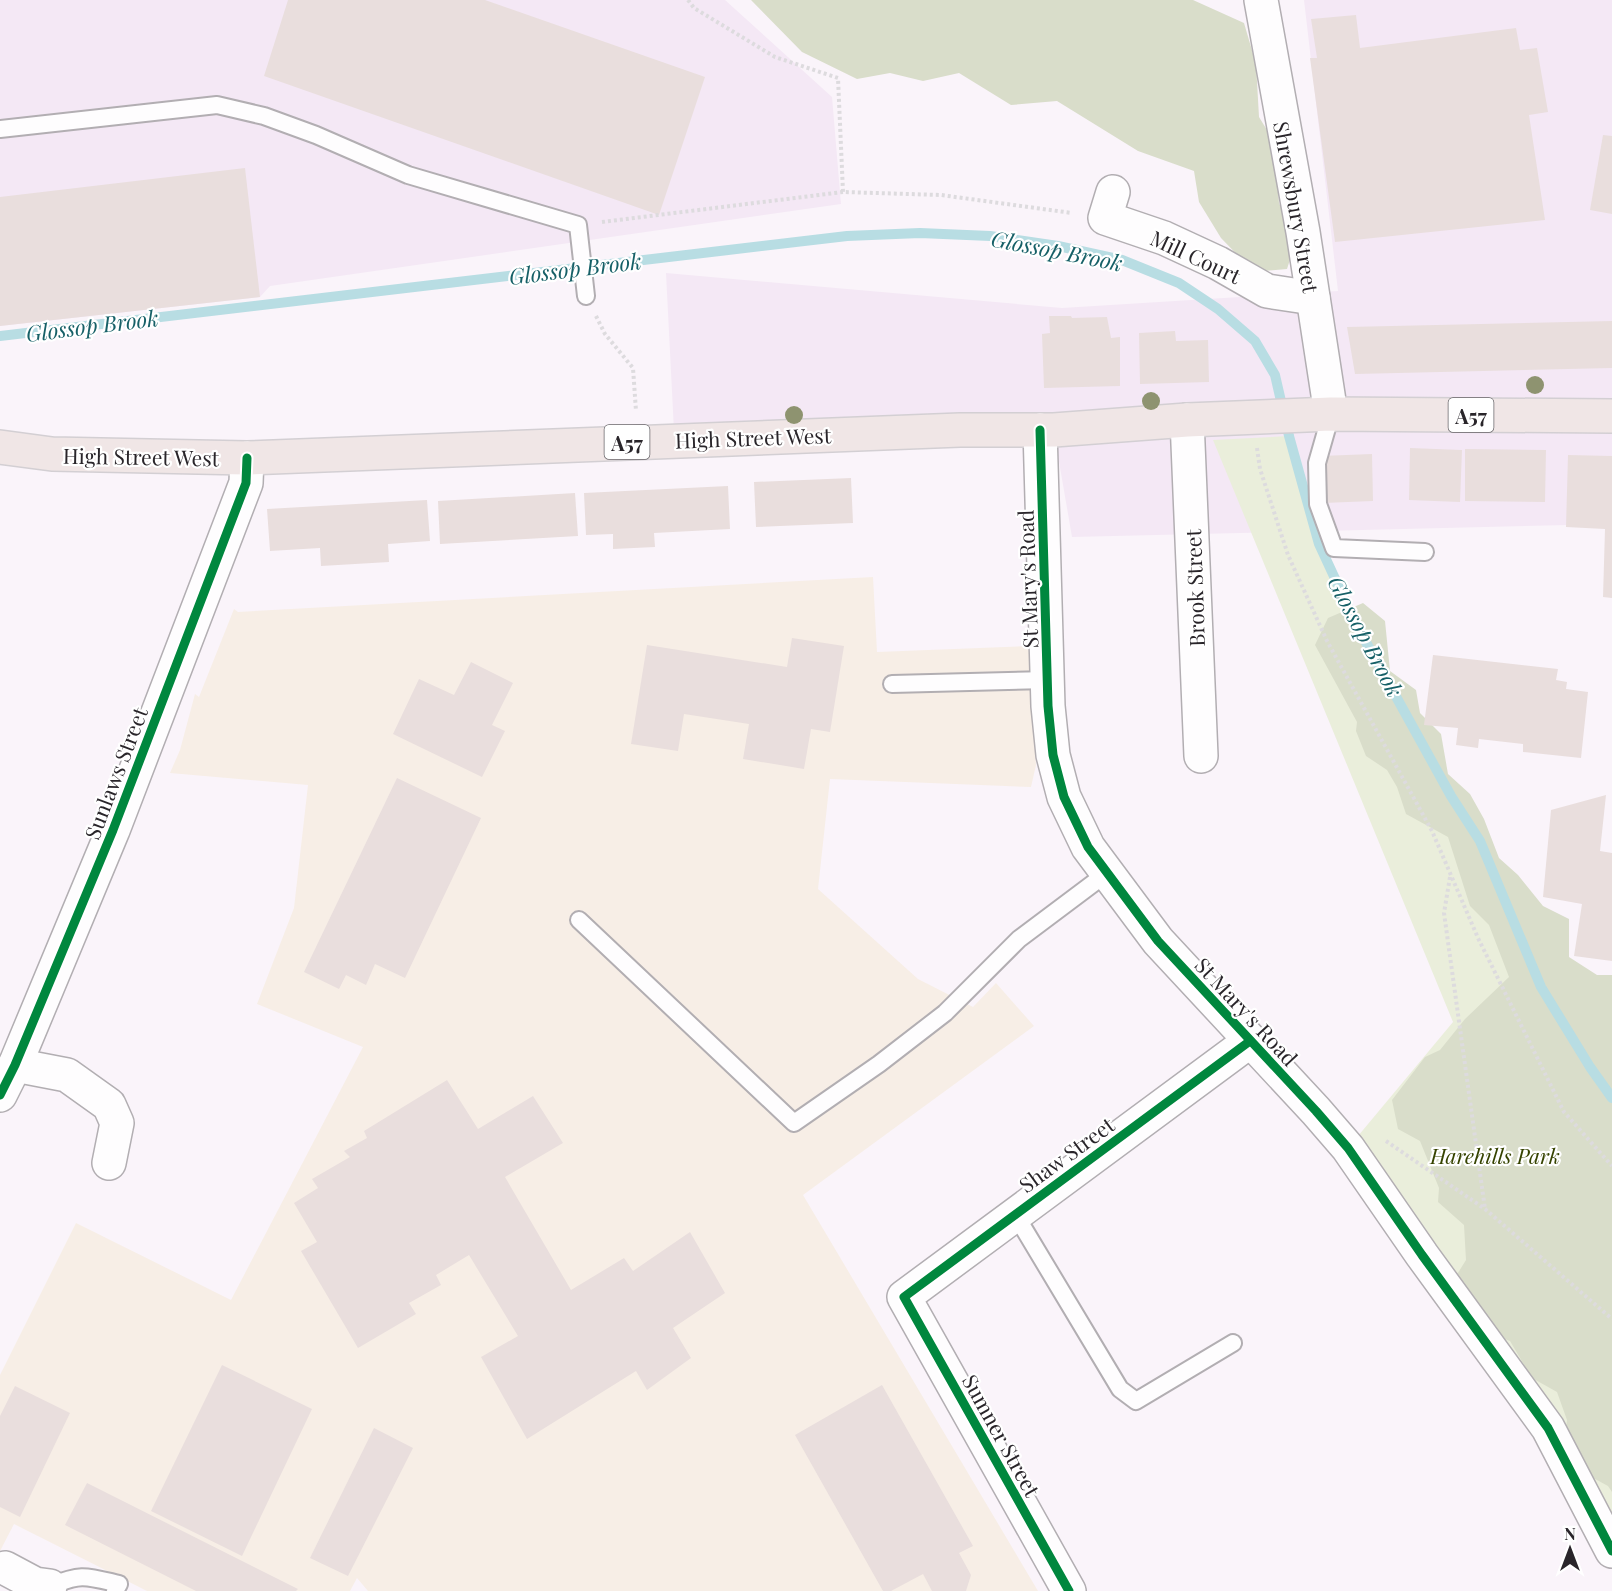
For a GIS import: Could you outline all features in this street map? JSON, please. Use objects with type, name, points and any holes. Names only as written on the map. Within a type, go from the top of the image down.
[{"type":"main road","name":"A57","points":[[1254,418],[1331,414],[1612,416]]},
{"type":"main road","name":"High Street West","points":[[0,447],[52,454],[248,458],[638,441],[960,430],[1040,430],[1254,418]]},
{"type":"street","name":"Shrewsbury Street","points":[[1261,0],[1303,232],[1331,414]]},
{"type":"street","name":"Mill Court","points":[[1109,205],[1164,237],[1218,263],[1267,291],[1312,298]]},
{"type":"street","name":"Brook Street","points":[[1187,420],[1201,756]]},
{"type":"street","name":"St Mary's Road","points":[[1040,430],[1048,706],[1053,755],[1064,797],[1088,847],[1158,941],[1348,1148],[1422,1255],[1548,1428],[1612,1551]]},
{"type":"street","name":"Sunlaws Street","points":[[0,1095],[15,1065],[113,830],[238,506],[246,483],[248,458]]},
{"type":"street","name":"Shaw Street","points":[[904,1297],[1250,1041]]},
{"type":"street","points":[[15,1065],[67,1075],[109,1105],[117,1123],[109,1163]]},
{"type":"street","name":"Sumner Street","points":[[904,1297],[1069,1591]]},
{"type":"street","points":[[5,1568],[38,1587]]},
{"type":"lane","points":[[0,129],[217,105],[264,116],[316,135],[408,175],[578,225],[586,296]]},
{"type":"lane","points":[[1331,414],[1317,463],[1318,504],[1334,548],[1425,552]]},
{"type":"lane","points":[[892,684],[1048,680]]},
{"type":"lane","points":[[579,920],[794,1123],[879,1064],[945,1013],[1019,939],[1107,873]]},
{"type":"lane","points":[[1015,1214],[1120,1389],[1136,1401],[1233,1344]]},
{"type":"lane","points":[[38,1587],[73,1577],[89,1577],[118,1584],[115,1591]]},
{"type":"path","points":[[688,0],[694,8],[775,57],[838,78],[843,192]]},
{"type":"path","points":[[578,225],[843,192],[1109,205]]},
{"type":"path","points":[[586,296],[605,334],[633,368],[638,441]]},
{"type":"path","points":[[1254,418],[1260,469],[1288,555],[1327,641],[1432,831],[1478,938],[1564,1112],[1612,1167]]},
{"type":"path","points":[[1450,874],[1444,913],[1485,1209]]},
{"type":"path","points":[[1348,1148],[1369,1129],[1485,1209],[1612,1319]]},
{"type":"shaded area","points":[[0,0],[725,0],[832,97],[841,204],[270,286],[260,297],[0,326]]},
{"type":"shaded area","points":[[1304,0],[1612,0],[1612,524],[1072,537],[1052,421],[674,431],[666,273],[1062,308],[1338,291]]},
{"type":"shaded area","points":[[873,577],[877,652],[1031,646],[1036,765],[1031,787],[830,779],[818,889],[918,979],[973,1007],[996,983],[1034,1026],[803,1195],[1038,1591],[368,1591],[357,1578],[350,1591],[147,1591],[14,1524],[0,1551],[0,1375],[76,1223],[231,1300],[363,1047],[257,1004],[294,908],[308,785],[170,773],[180,750],[195,694],[199,697],[234,609],[238,612]]},
{"type":"green space","points":[[751,0],[1193,0],[1244,23],[1256,64],[1259,117],[1273,140],[1279,203],[1296,241],[1287,269],[1254,272],[1221,238],[1199,202],[1194,171],[1138,151],[1057,101],[1011,105],[959,73],[923,81],[890,73],[857,79],[802,52]]},
{"type":"green space","name":"Harehills Park","points":[[1289,436],[1319,544],[1357,626],[1612,1098],[1612,1551],[1348,1148],[1453,1022],[1213,440]]},
{"type":"green space","name":"Harehills Park","points":[[1363,603],[1385,621],[1390,671],[1416,690],[1420,713],[1441,734],[1448,774],[1470,794],[1484,819],[1499,858],[1518,875],[1543,906],[1569,919],[1569,957],[1597,975],[1612,975],[1612,1492],[1608,1486],[1584,1473],[1564,1443],[1567,1420],[1557,1392],[1532,1378],[1510,1341],[1494,1335],[1456,1276],[1466,1260],[1464,1225],[1438,1202],[1439,1188],[1420,1141],[1398,1129],[1392,1100],[1425,1057],[1440,1050],[1465,1019],[1509,977],[1489,925],[1470,906],[1448,837],[1406,814],[1397,787],[1387,770],[1366,756],[1356,731],[1357,722],[1315,645],[1328,618]]},
{"type":"building","points":[[288,0],[485,0],[705,77],[659,215],[264,76]]},
{"type":"building","points":[[1356,15],[1360,48],[1516,28],[1520,50],[1537,48],[1548,112],[1529,115],[1545,220],[1335,242],[1310,58],[1317,58],[1311,19]]},
{"type":"building","points":[[1603,135],[1612,136],[1612,214],[1590,210]]},
{"type":"building","points":[[245,168],[260,297],[0,326],[0,197]]},
{"type":"building","points":[[1049,316],[1107,317],[1111,338],[1120,337],[1120,386],[1044,388],[1042,334],[1050,333]]},
{"type":"building","points":[[1612,321],[1612,368],[1355,374],[1347,327]]},
{"type":"building","points":[[1175,331],[1176,341],[1208,340],[1209,382],[1140,384],[1139,333]]},
{"type":"building","points":[[1410,448],[1462,450],[1460,502],[1409,500]]},
{"type":"building","points":[[1465,449],[1546,450],[1545,502],[1465,501]]},
{"type":"building","points":[[1372,454],[1373,501],[1323,503],[1321,456]]},
{"type":"building","points":[[1568,455],[1612,456],[1612,598],[1603,597],[1605,529],[1566,527]]},
{"type":"building","points":[[851,478],[853,523],[756,527],[754,482]]},
{"type":"building","points":[[728,486],[730,529],[654,533],[655,547],[613,549],[613,534],[586,535],[584,493]]},
{"type":"building","points":[[575,493],[578,536],[440,544],[438,501]]},
{"type":"building","points":[[427,500],[430,541],[388,544],[389,562],[321,566],[320,548],[270,551],[267,509]]},
{"type":"building","points":[[792,638],[844,646],[830,732],[811,729],[804,769],[743,759],[749,724],[684,714],[678,751],[631,744],[647,645],[787,667]]},
{"type":"building","points":[[1433,655],[1558,669],[1556,680],[1567,682],[1566,689],[1588,692],[1581,758],[1523,752],[1523,744],[1479,739],[1478,748],[1456,745],[1458,728],[1424,725]]},
{"type":"building","points":[[471,662],[513,683],[492,725],[505,731],[482,777],[393,734],[419,679],[454,695]]},
{"type":"building","points":[[397,778],[481,818],[405,978],[375,964],[366,985],[346,975],[339,989],[304,972]]},
{"type":"building","points":[[1606,795],[1600,851],[1612,853],[1612,961],[1574,956],[1582,904],[1543,897],[1551,810]]},
{"type":"building","points":[[447,1080],[478,1129],[533,1096],[563,1143],[505,1177],[571,1290],[624,1258],[633,1271],[690,1232],[725,1293],[673,1328],[691,1358],[647,1390],[636,1371],[527,1439],[481,1357],[518,1336],[469,1255],[436,1275],[441,1285],[409,1303],[416,1314],[358,1348],[301,1251],[317,1242],[294,1203],[318,1188],[312,1179],[350,1157],[344,1151],[367,1138],[364,1131]]},
{"type":"building","points":[[222,1365],[312,1409],[242,1556],[151,1511]]},
{"type":"building","points":[[882,1385],[973,1546],[959,1553],[971,1575],[966,1591],[932,1591],[923,1574],[891,1591],[883,1591],[795,1435]]},
{"type":"building","points":[[15,1386],[70,1413],[20,1517],[0,1507],[0,1416]]},
{"type":"building","points":[[374,1428],[413,1448],[348,1576],[310,1558]]},
{"type":"building","points":[[87,1483],[298,1589],[296,1591],[196,1591],[65,1525]]},
{"type":"waterway","name":"Glossop Brook","points":[[0,336],[847,236],[920,233],[990,236],[1058,246],[1122,260],[1179,283],[1218,309],[1255,341],[1275,375],[1289,436],[1319,544],[1357,626],[1451,796],[1480,841],[1541,987],[1590,1067],[1612,1098]]},
{"type":"cycle path","points":[[1040,430],[1048,706],[1053,755],[1064,797],[1088,847],[1158,941],[1348,1148],[1422,1255],[1548,1428],[1612,1551]]},
{"type":"cycle path","points":[[0,1095],[15,1065],[113,830],[246,483],[247,458]]},
{"type":"cycle path","points":[[1069,1591],[904,1297],[1250,1041]]}]
